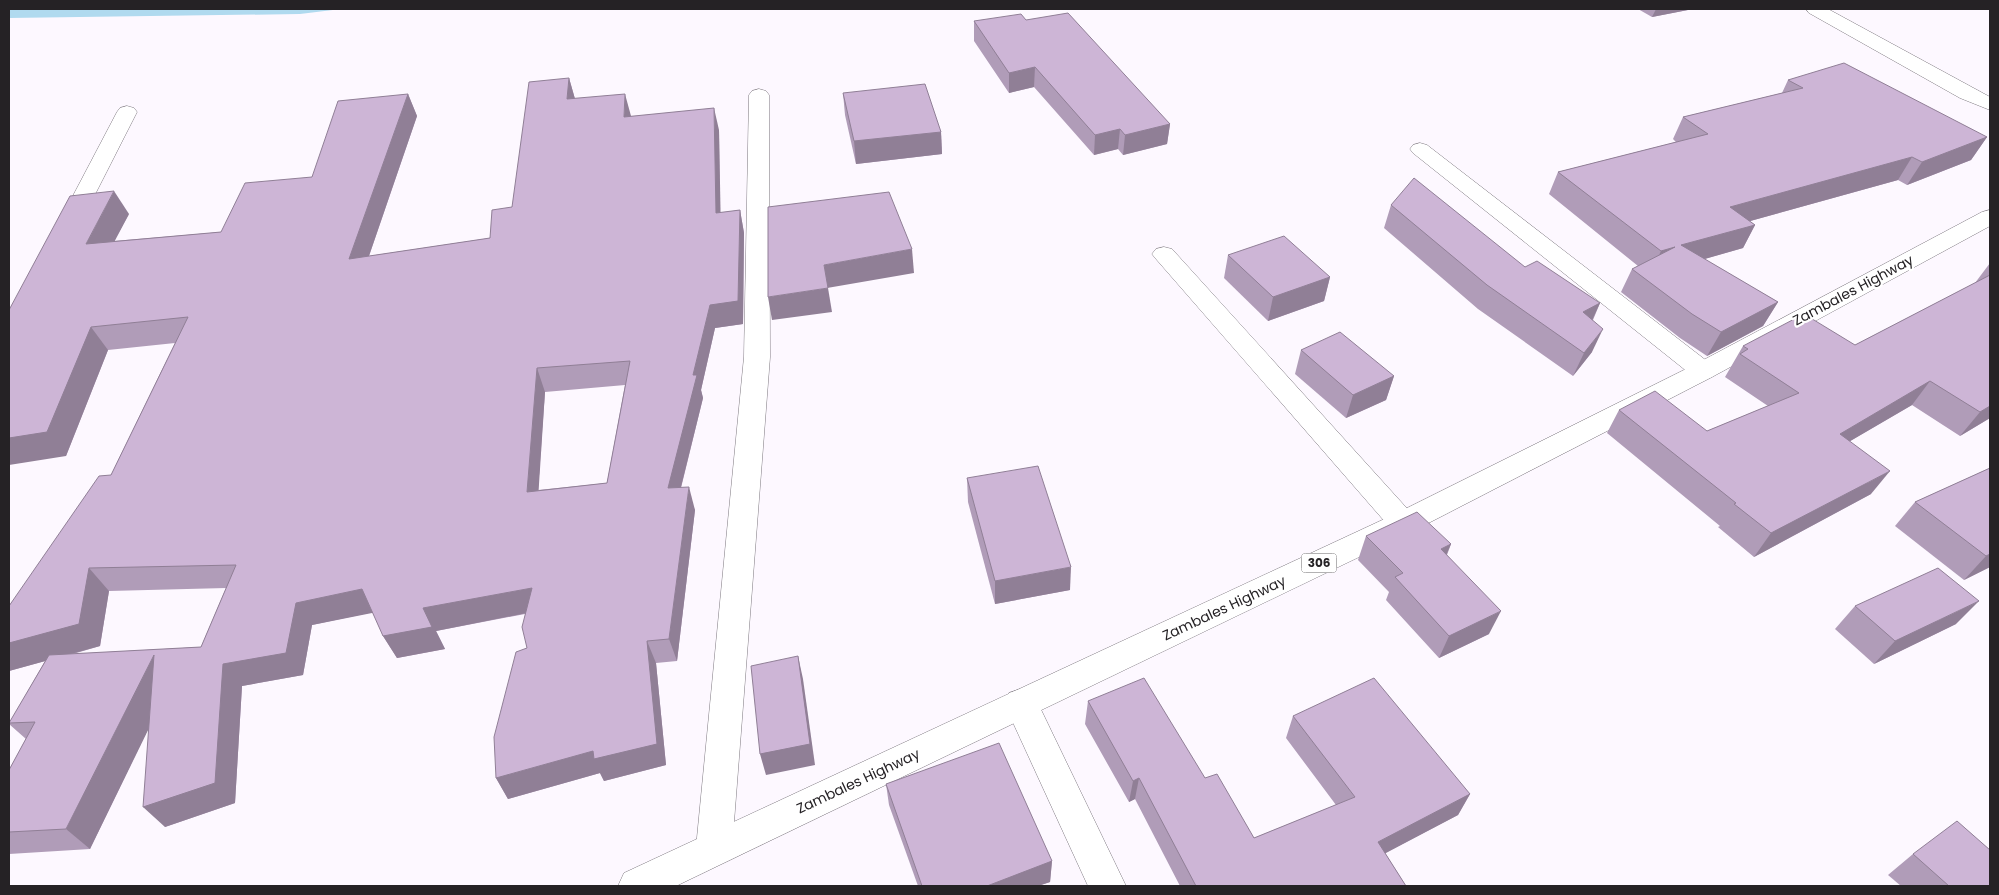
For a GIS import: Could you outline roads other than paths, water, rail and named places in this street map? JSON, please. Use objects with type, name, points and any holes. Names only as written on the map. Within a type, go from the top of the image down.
[{"type":"street","points":[[1815,9],[1966,94],[1990,104]]},
{"type":"street","points":[[714,848],[757,357],[759,95]]},
{"type":"street","points":[[59,244],[127,112]]},
{"type":"street","points":[[1420,148],[1703,371]]},
{"type":"street","name":"Zambales Highway","points":[[638,886],[714,848],[1403,523],[1703,371],[1990,217]]},
{"type":"street","points":[[1164,254],[1403,523]]},
{"type":"street","points":[[1021,704],[1107,886]]},
{"type":"water","points":[[9,9],[341,9],[300,14],[9,18]]}]
